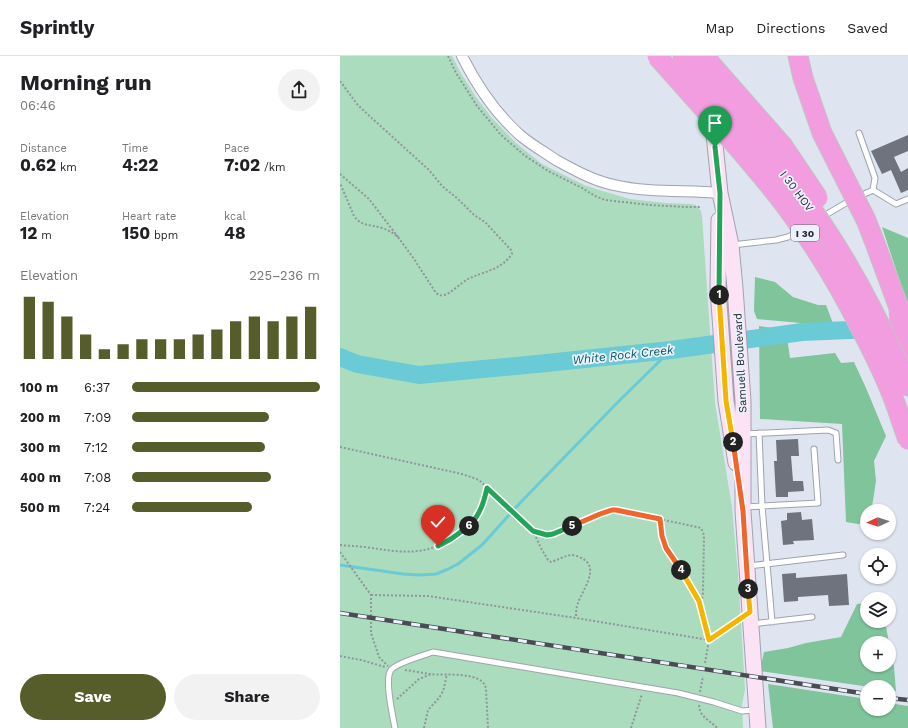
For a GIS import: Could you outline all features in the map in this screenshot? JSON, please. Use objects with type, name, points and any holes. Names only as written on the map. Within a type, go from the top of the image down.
[{"type":"highway","name":"I 30","points":[[657,56],[757,170],[786,206],[810,240],[832,274],[872,351],[894,399],[908,440]]},
{"type":"highway","name":"I 30 HOV","points":[[682,56],[771,157],[798,190],[823,226],[846,262],[868,301],[890,345],[908,387]]},
{"type":"highway","name":"I 30","points":[[705,56],[783,146],[808,183],[855,257],[905,352]]},
{"type":"highway","points":[[798,56],[803,78],[822,133],[854,194],[876,243],[899,308],[905,352]]},
{"type":"main road","name":"Samuell Boulevard","points":[[705,56],[720,193],[731,245],[735,288],[743,400],[743,509],[758,728]]},
{"type":"main road","name":"Samuell Boulevard","points":[[720,193],[718,289],[726,401],[743,509]]},
{"type":"street","points":[[462,56],[471,74],[486,97],[504,119],[522,136],[567,166],[589,177],[613,185],[636,189],[720,193]]},
{"type":"lane","points":[[859,133],[875,178],[873,190]]},
{"type":"lane","points":[[873,190],[896,204],[908,199]]},
{"type":"lane","points":[[814,222],[845,203],[873,190]]},
{"type":"lane","points":[[731,245],[776,240],[788,237],[807,226]]},
{"type":"lane","points":[[743,434],[828,430],[836,433],[838,460]]},
{"type":"lane","points":[[760,433],[762,506],[772,622]]},
{"type":"lane","points":[[743,509],[762,506],[818,503],[814,449]]},
{"type":"lane","points":[[747,566],[843,555]]},
{"type":"lane","points":[[750,618],[772,622],[812,618]]},
{"type":"lane","points":[[395,728],[388,683],[391,669],[433,652],[678,693],[742,711],[756,710]]},
{"type":"path","points":[[340,81],[364,111],[429,170],[442,186],[474,215],[485,222],[511,250],[512,254],[502,265],[494,270],[469,279],[448,294],[443,296],[439,295],[436,293],[414,259],[369,199],[340,174]]},
{"type":"path","points":[[340,182],[357,220],[367,226],[383,228],[398,237]]},
{"type":"path","points":[[340,447],[471,477],[478,480],[533,531],[540,548],[548,560],[551,562],[573,555],[585,559],[589,563],[591,568],[590,575],[578,602],[576,618]]},
{"type":"path","points":[[340,545],[408,552],[425,550],[438,546],[466,529],[472,523],[481,508],[487,488]]},
{"type":"path","points":[[533,531],[547,535],[553,534],[612,510],[699,528],[703,531],[704,535],[701,610]]},
{"type":"path","points":[[660,519],[662,536],[666,548],[688,581],[699,601],[709,640],[705,663]]},
{"type":"path","points":[[340,552],[371,595],[371,632],[379,657],[391,669]]},
{"type":"path","points":[[371,595],[428,596],[709,640],[750,618]]},
{"type":"path","points":[[340,656],[361,660],[391,669],[474,677],[483,682],[485,685],[488,728]]},
{"type":"path","points":[[391,705],[419,679],[431,674]]},
{"type":"path","points":[[424,728],[428,710],[442,693],[447,674]]},
{"type":"path","points":[[703,676],[699,698],[699,710],[703,716],[717,728]]},
{"type":"path","points":[[630,728],[644,688]]},
{"type":"green space","points":[[340,56],[452,56],[476,97],[492,118],[516,143],[542,164],[584,185],[599,190],[630,199],[696,205],[701,211],[715,403],[732,507],[738,574],[745,689],[742,705],[743,728],[340,728]]},
{"type":"green space","points":[[882,227],[908,238],[908,306]]},
{"type":"green space","points":[[755,277],[775,282],[793,297],[818,305],[826,305],[834,326],[757,319],[754,311]]},
{"type":"green space","points":[[759,326],[786,330],[790,358],[835,353],[841,363],[854,362],[886,436],[874,461],[876,481],[872,504],[860,504],[860,524],[846,522],[842,424],[760,419]]},
{"type":"green space","points":[[857,604],[860,604],[860,628],[886,628],[888,636],[860,636],[860,672],[894,672],[895,680],[860,680],[860,686],[760,671],[764,652],[841,637]]},
{"type":"green space","points":[[768,684],[860,698],[860,716],[896,716],[896,704],[908,706],[908,728],[773,728]]},
{"type":"building","points":[[908,135],[908,151],[894,157],[901,172],[908,168],[908,190],[901,193],[891,170],[882,174],[871,151]]},
{"type":"building","points":[[798,439],[799,456],[791,456],[793,481],[803,481],[804,491],[788,492],[788,497],[776,497],[774,461],[777,461],[776,440]]},
{"type":"building","points":[[801,512],[802,520],[812,519],[814,540],[793,541],[794,544],[783,545],[781,521],[787,520],[787,513]]},
{"type":"building","points":[[796,573],[796,578],[847,574],[849,605],[829,606],[828,595],[798,597],[798,601],[784,602],[782,574]]},
{"type":"waterway","name":"White Rock Creek","points":[[340,357],[357,364],[419,375],[671,350],[802,332],[874,329]]},
{"type":"waterway","points":[[340,565],[420,575],[436,574],[458,564],[482,545],[519,504],[671,350]]},
{"type":"railway","points":[[340,613],[860,693]]},
{"type":"railway","points":[[896,699],[908,700]]},
{"type":"route","points":[[438,546],[466,529],[472,523],[481,508],[487,488],[533,531],[541,534],[553,534],[612,510],[660,519],[662,536],[666,548],[688,581],[699,601],[709,640],[750,612],[743,511],[726,401],[718,289],[720,193],[715,147]]}]
